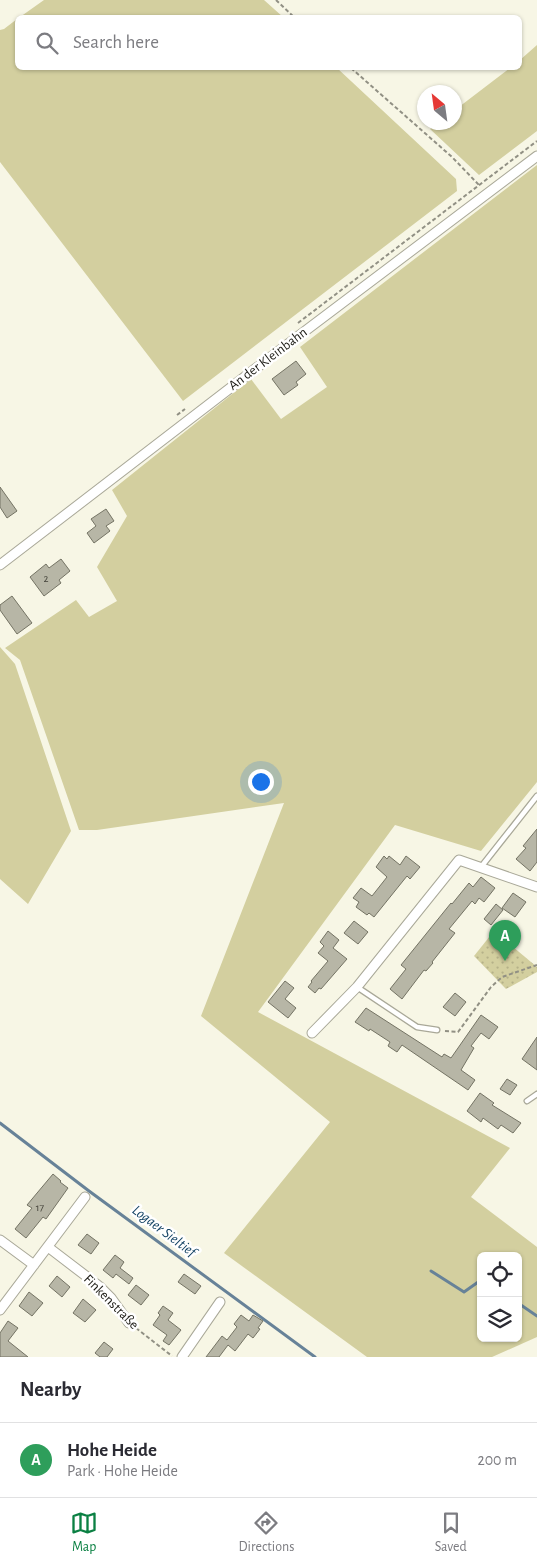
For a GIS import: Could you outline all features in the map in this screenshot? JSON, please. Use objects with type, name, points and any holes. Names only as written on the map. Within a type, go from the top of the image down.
[{"type":"street","name":"An der Kleinbahn","points":[[0,565],[279,350],[537,156]]},
{"type":"street","points":[[312,1033],[357,987],[459,860],[537,886]]},
{"type":"street","points":[[0,1310],[85,1197]]},
{"type":"street","points":[[0,1240],[34,1265]]},
{"type":"street","name":"Finkenstraße","points":[[48,1247],[99,1286],[111,1298],[129,1323]]},
{"type":"street","points":[[182,1357],[220,1302]]},
{"type":"lane","points":[[481,867],[537,796]]},
{"type":"lane","points":[[357,987],[418,1027],[437,1030]]},
{"type":"lane","points":[[527,1101],[537,1094]]},
{"type":"path","points":[[276,0],[292,15]]},
{"type":"path","points":[[353,70],[452,158],[488,193]]},
{"type":"path","points":[[437,1030],[458,1032],[491,987],[502,977],[537,965]]},
{"type":"path","name":"Finkenstraße","points":[[129,1323],[174,1357]]},
{"type":"shaded area","points":[[44,0],[264,0],[281,15],[23,15]]},
{"type":"shaded area","points":[[15,21],[15,70],[339,70],[456,179],[457,191],[183,401],[0,162],[0,30]]},
{"type":"shaded area","points":[[537,45],[537,131],[479,175],[431,130],[462,130],[462,105],[507,70],[522,70],[522,58]]},
{"type":"shaded area","points":[[537,165],[537,782],[481,851],[395,825],[258,1012],[510,1148],[471,1197],[537,1247],[537,1337],[492,1357],[367,1357],[224,1253],[330,1122],[201,1016],[284,803],[97,830],[79,830],[20,660],[5,648],[76,600],[89,617],[117,601],[97,567],[127,516],[112,490],[251,379],[281,419],[327,387],[300,347]]},
{"type":"shaded area","points":[[0,647],[15,664],[71,831],[28,904],[0,879]]},
{"type":"shaded area","points":[[494,931],[537,967],[537,972],[506,989],[474,956]]},
{"type":"building","points":[[296,361],[306,374],[296,382],[298,385],[284,395],[272,379]]},
{"type":"building","points":[[0,487],[17,511],[7,518],[0,507]]},
{"type":"building","points":[[106,509],[114,521],[106,526],[110,531],[94,543],[87,533],[96,526],[91,519]]},
{"type":"building","points":[[61,559],[70,571],[59,580],[61,583],[44,596],[30,577],[46,564],[49,568]]},
{"type":"building","points":[[12,596],[32,623],[17,634],[0,610],[0,605]]},
{"type":"building","points":[[537,829],[537,862],[530,871],[516,859],[526,848],[523,846]]},
{"type":"building","points":[[384,856],[387,859],[389,856],[400,865],[406,856],[420,867],[410,879],[407,876],[374,917],[369,913],[367,915],[356,907],[359,902],[353,898],[361,888],[372,896],[387,877],[376,867]]},
{"type":"building","points":[[481,877],[495,888],[484,902],[479,898],[475,904],[472,901],[449,929],[455,933],[433,963],[426,971],[424,970],[402,999],[390,989],[406,969],[401,965],[469,883],[473,887]]},
{"type":"building","points":[[513,893],[526,902],[515,917],[502,908]]},
{"type":"building","points":[[496,904],[503,910],[491,925],[484,919]]},
{"type":"building","points":[[354,921],[368,932],[358,944],[344,933]]},
{"type":"building","points":[[328,931],[339,940],[333,948],[347,959],[321,989],[319,988],[315,993],[308,987],[328,961],[318,953],[324,946],[320,942]]},
{"type":"building","points":[[285,981],[294,988],[285,999],[296,1008],[288,1018],[268,1002]]},
{"type":"building","points":[[455,993],[466,1002],[455,1016],[443,1007]]},
{"type":"building","points":[[366,1008],[442,1057],[444,1054],[451,1058],[481,1015],[498,1027],[489,1039],[481,1033],[471,1046],[474,1048],[461,1070],[475,1080],[468,1090],[402,1045],[397,1052],[388,1046],[390,1042],[355,1022]]},
{"type":"building","points":[[537,1037],[537,1070],[522,1059]]},
{"type":"building","points":[[507,1079],[517,1085],[510,1095],[500,1089]]},
{"type":"building","points":[[480,1093],[494,1103],[492,1105],[521,1123],[513,1133],[501,1125],[498,1129],[483,1118],[481,1122],[467,1111]]},
{"type":"building","points":[[53,1174],[68,1188],[46,1219],[43,1217],[26,1238],[15,1229],[32,1208],[27,1205]]},
{"type":"building","points":[[87,1234],[99,1243],[91,1254],[78,1245]]},
{"type":"building","points":[[115,1255],[124,1262],[120,1268],[133,1278],[129,1284],[116,1274],[113,1278],[103,1270]]},
{"type":"building","points":[[184,1274],[201,1286],[195,1294],[178,1282]]},
{"type":"building","points":[[57,1276],[70,1287],[62,1297],[49,1286]]},
{"type":"building","points":[[136,1285],[149,1295],[141,1305],[128,1295]]},
{"type":"building","points":[[29,1292],[43,1303],[32,1316],[19,1306]]},
{"type":"building","points":[[83,1299],[96,1310],[85,1322],[73,1313]]},
{"type":"building","points":[[163,1306],[173,1313],[168,1320],[181,1330],[169,1345],[163,1341],[167,1335],[153,1325],[160,1315],[158,1313]]},
{"type":"building","points":[[241,1315],[249,1321],[253,1315],[263,1321],[253,1338],[248,1334],[235,1351],[228,1345],[219,1357],[206,1357],[222,1336],[227,1340],[237,1327],[234,1324]]},
{"type":"building","points":[[8,1321],[18,1328],[8,1341],[28,1357],[0,1357],[0,1333]]},
{"type":"building","points":[[104,1342],[113,1349],[107,1357],[100,1357],[95,1353]]},
{"type":"waterway","name":"Logaer Sieltief","points":[[0,1123],[89,1191],[315,1357]]},
{"type":"waterway","points":[[431,1271],[464,1292],[477,1283]]},
{"type":"waterway","points":[[522,1306],[537,1316]]},
{"type":"place","name":"Hohe Heide","points":[[505,961]]}]
